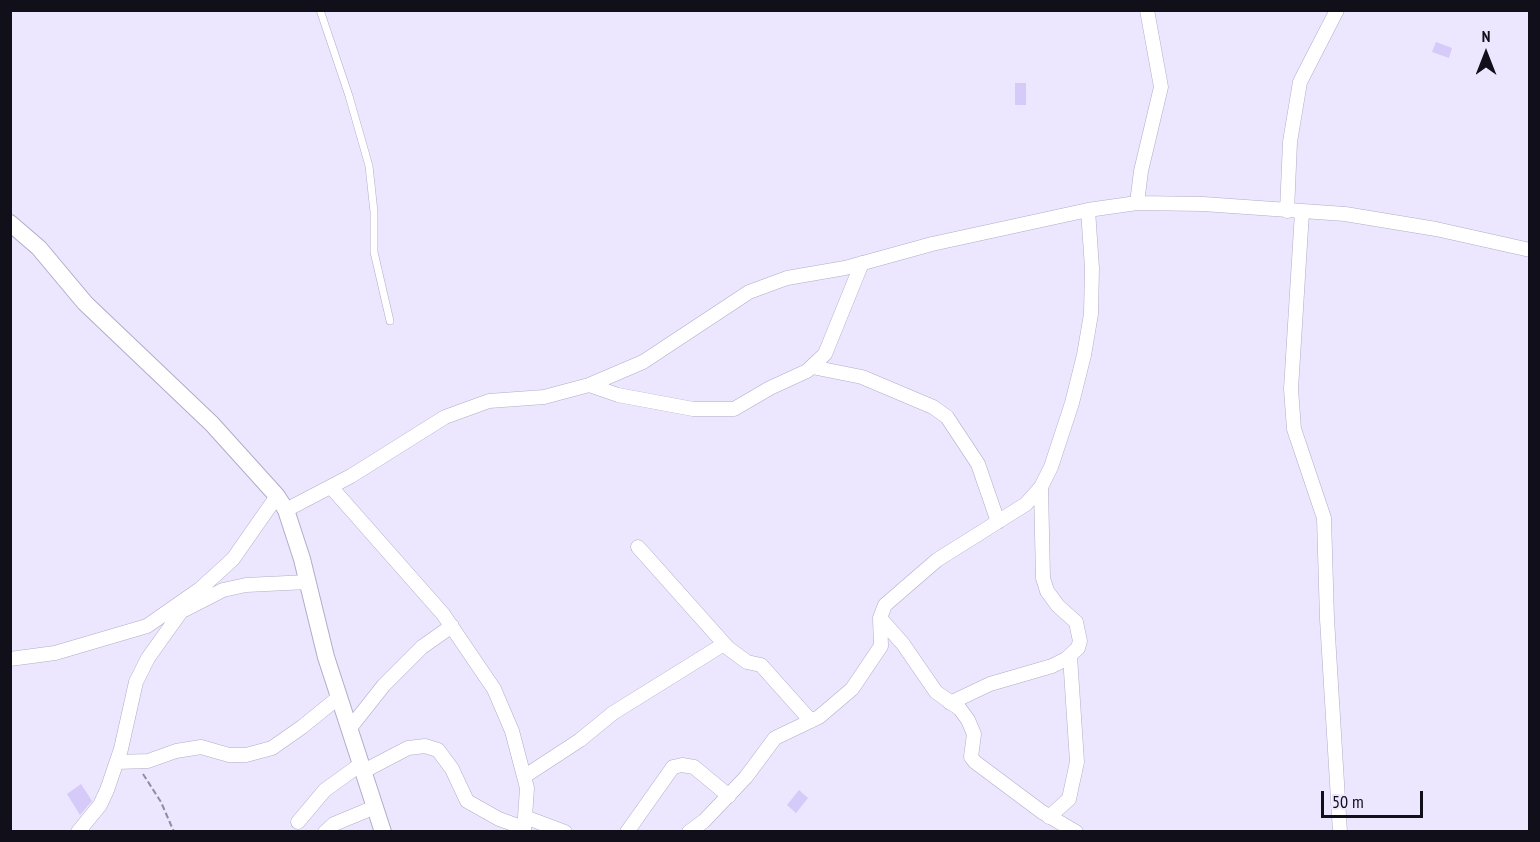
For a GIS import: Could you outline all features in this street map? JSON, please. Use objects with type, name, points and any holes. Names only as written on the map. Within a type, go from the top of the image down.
[{"type":"street","points":[[1137,202],[1141,171],[1161,87],[1147,10]]},
{"type":"street","points":[[1287,211],[1290,142],[1300,82],[1337,10]]},
{"type":"street","points":[[10,659],[56,653],[147,626],[192,595],[233,559],[282,503],[331,487],[445,417],[489,401],[544,397],[589,385],[643,362],[749,292],[787,278],[862,263],[932,244],[1088,210],[1137,202],[1346,214],[1436,229],[1530,250]]},
{"type":"street","points":[[689,831],[729,795],[775,738],[834,707],[852,688],[881,646],[880,618],[885,605],[937,560],[1026,504],[1041,488],[1051,467],[1072,403],[1084,356],[1090,314],[1092,268],[1088,210]]},
{"type":"street","points":[[1302,212],[1291,389],[1294,429],[1324,519],[1327,619],[1340,831]]},
{"type":"street","points":[[10,223],[39,248],[85,303],[212,424],[282,503],[308,582],[326,657],[383,831]]},
{"type":"street","points":[[589,385],[641,400],[718,411],[734,409],[812,367],[825,354],[835,336],[862,263]]},
{"type":"street","points":[[812,367],[862,377],[933,406],[947,417],[978,464],[998,522]]},
{"type":"street","points":[[331,487],[408,571],[452,626],[494,688],[512,731],[525,776],[527,788],[525,825]]},
{"type":"street","points":[[950,703],[990,684],[1052,666],[1070,656],[1078,648],[1079,628],[1047,591],[1042,578],[1041,488]]},
{"type":"street","points":[[638,547],[724,644],[737,656],[761,665],[811,721]]},
{"type":"street","points":[[182,610],[224,590],[246,585],[308,582]]},
{"type":"street","points":[[78,831],[100,805],[117,762],[136,682],[148,658],[192,595]]},
{"type":"street","points":[[880,618],[903,644],[936,692],[960,709],[972,726],[971,757],[975,762],[1049,817],[1076,831]]},
{"type":"street","points":[[350,728],[384,685],[422,647],[452,626]]},
{"type":"street","points":[[525,776],[580,740],[613,713],[724,644]]},
{"type":"street","points":[[1049,817],[1069,799],[1077,762],[1070,656]]},
{"type":"street","points":[[117,762],[135,762],[201,747],[246,756],[272,748],[339,697]]},
{"type":"street","points":[[298,822],[325,790],[362,768],[408,748],[425,746],[438,750],[452,769],[467,801],[499,819],[565,831]]},
{"type":"street","points":[[627,831],[673,767],[682,765],[694,767],[729,795]]},
{"type":"street","points":[[325,831],[334,824],[375,807]]},
{"type":"lane","points":[[321,10],[350,96],[369,166],[374,212],[374,252],[390,321]]},
{"type":"path","points":[[135,762],[161,802],[174,831]]},
{"type":"building","points":[[1436,42],[1452,48],[1449,58],[1432,52]]},
{"type":"building","points":[[1015,83],[1026,83],[1026,105],[1015,105]]},
{"type":"building","points":[[81,784],[92,801],[80,815],[67,794]]},
{"type":"building","points":[[799,790],[808,798],[796,813],[787,805]]}]
